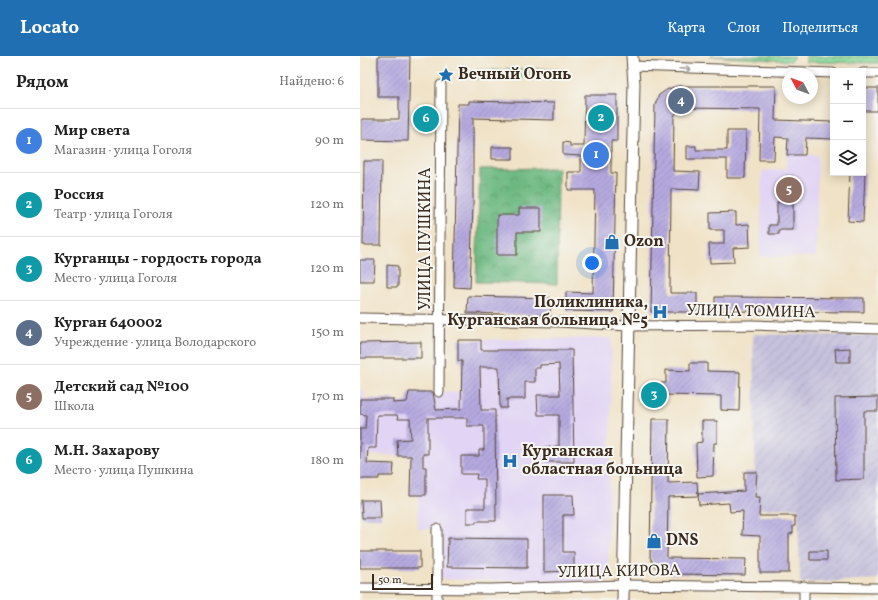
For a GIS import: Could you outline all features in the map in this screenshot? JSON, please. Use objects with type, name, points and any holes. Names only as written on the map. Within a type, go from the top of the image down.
[{"type":"main road","points":[[623,600],[634,84],[632,61]]},
{"type":"street","points":[[632,61],[830,73]]},
{"type":"street","points":[[866,73],[878,73]]},
{"type":"street","name":"УЛИЦА ПУШКИНА","points":[[439,392],[441,85]]},
{"type":"street","name":"УЛИЦА ТОМИНА","points":[[360,318],[440,319],[628,326],[752,325],[878,329]]},
{"type":"street","points":[[436,600],[437,529]]},
{"type":"street","name":"УЛИЦА КИРОВА","points":[[360,588],[491,589],[623,585],[878,588]]},
{"type":"street","points":[[804,586],[804,600]]},
{"type":"shaded area","points":[[787,155],[818,155],[816,257],[760,256],[762,171],[786,169]]},
{"type":"shaded area","points":[[753,334],[878,336],[878,579],[800,583],[798,508],[756,509]]},
{"type":"shaded area","name":"Курганская областная больница","points":[[612,338],[608,582],[439,579],[439,529],[418,529],[418,495],[410,495],[411,456],[360,455],[360,390],[364,390],[364,399],[393,399],[397,402],[407,402],[409,392],[461,392],[462,362],[458,361],[458,340]]},
{"type":"green space","points":[[709,56],[794,56],[791,61]]},
{"type":"green space","points":[[806,56],[878,56],[878,63],[806,62]]},
{"type":"green space","points":[[505,69],[523,69],[522,79],[505,78]]},
{"type":"green space","points":[[530,69],[557,69],[557,79],[530,78]]},
{"type":"green space","points":[[476,70],[502,70],[501,79],[476,79]]},
{"type":"green space","points":[[558,168],[557,284],[476,282],[480,169]]},
{"type":"building","points":[[378,56],[410,56],[408,141],[362,140],[362,119],[399,119],[399,97],[378,97]]},
{"type":"building","points":[[678,86],[776,86],[775,120],[830,122],[830,139],[806,138],[805,155],[787,155],[788,138],[775,137],[774,160],[759,160],[760,109],[680,108],[674,116],[673,171],[700,172],[699,190],[671,189],[670,293],[697,293],[697,312],[651,312],[655,105],[659,95],[668,89]]},
{"type":"building","points":[[866,88],[878,88],[878,111],[866,111]]},
{"type":"building","points":[[585,95],[617,95],[617,141],[611,141],[611,173],[616,173],[613,312],[566,311],[566,292],[593,293],[595,190],[568,190],[568,172],[581,172],[581,156],[563,155],[563,142],[570,143],[570,146],[584,146]]},
{"type":"building","points":[[469,101],[554,103],[554,120],[473,118],[473,205],[470,288],[454,287],[458,104],[469,104]]},
{"type":"building","points":[[727,131],[746,131],[745,178],[727,178],[727,159],[687,159],[687,146],[696,146],[696,150],[727,150]]},
{"type":"building","points":[[492,147],[513,147],[513,159],[492,159]]},
{"type":"building","points":[[364,161],[382,161],[381,245],[363,245]]},
{"type":"building","points":[[786,176],[793,176],[793,230],[779,230],[779,234],[769,234],[769,225],[777,225],[777,202],[784,203]]},
{"type":"building","points":[[850,176],[865,176],[863,222],[848,221]]},
{"type":"building","points":[[519,208],[541,208],[541,232],[517,232],[517,255],[497,255],[497,215],[519,215]]},
{"type":"building","points":[[736,212],[736,225],[749,224],[750,247],[733,248],[734,262],[710,263],[709,244],[724,244],[724,230],[710,230],[710,213]]},
{"type":"building","points":[[360,260],[375,260],[374,281],[360,281]]},
{"type":"building","points":[[387,265],[398,266],[398,287],[387,287]]},
{"type":"building","points":[[468,296],[551,298],[550,315],[467,313]]},
{"type":"building","points":[[715,297],[864,298],[864,312],[715,311]]},
{"type":"building","points":[[458,340],[481,340],[481,350],[572,350],[574,462],[545,462],[545,447],[559,446],[559,415],[538,415],[537,395],[560,395],[559,364],[540,365],[540,368],[535,368],[535,382],[525,382],[525,399],[507,399],[507,408],[500,408],[499,367],[480,367],[481,410],[495,410],[496,521],[476,521],[476,523],[467,523],[467,508],[485,508],[485,479],[476,479],[477,474],[461,474],[461,456],[479,456],[479,450],[484,450],[484,426],[467,426],[467,418],[428,418],[428,454],[423,454],[423,467],[426,467],[426,495],[410,495],[411,456],[398,456],[397,440],[411,439],[410,419],[398,419],[397,415],[377,415],[376,448],[368,448],[367,463],[394,464],[393,476],[379,476],[379,479],[360,479],[360,429],[365,429],[366,415],[360,414],[360,399],[393,399],[393,403],[407,402],[409,392],[433,392],[436,410],[461,409],[462,361],[458,361]]},
{"type":"building","points":[[421,342],[421,358],[360,358],[360,343]]},
{"type":"building","points":[[850,348],[850,362],[836,362],[835,349]]},
{"type":"building","points":[[690,363],[707,363],[707,371],[740,372],[739,411],[721,410],[721,396],[661,395],[661,383],[666,383],[666,370],[690,371]]},
{"type":"building","points":[[878,397],[878,411],[864,411],[864,479],[836,480],[835,398]]},
{"type":"building","points":[[652,419],[669,419],[668,483],[697,482],[698,496],[668,497],[667,558],[746,559],[745,575],[670,574],[662,572],[655,567],[650,557]]},
{"type":"building","points":[[702,421],[717,421],[717,443],[714,443],[713,476],[697,477],[696,443],[702,442]]},
{"type":"building","points":[[744,472],[757,472],[755,497],[760,497],[759,516],[795,516],[793,533],[789,534],[789,573],[760,573],[760,536],[742,535],[743,511],[730,512],[729,503],[699,505],[698,494],[744,491]]},
{"type":"building","points":[[544,495],[573,495],[574,515],[563,515],[563,552],[574,552],[574,571],[544,572]]},
{"type":"building","points":[[361,500],[380,500],[381,518],[362,518]]},
{"type":"building","points":[[448,538],[527,539],[527,568],[447,567]]},
{"type":"building","points":[[360,551],[420,551],[420,568],[360,568]]},
{"type":"building","points":[[810,551],[827,551],[827,560],[810,560]]},
{"type":"place","name":"Вечный Огонь","points":[[446,75]]},
{"type":"place","name":"Курган 640002","points":[[681,101]]},
{"type":"place","name":"Россия","points":[[601,118]]},
{"type":"place","name":"М.Н. Захарову","points":[[426,119]]},
{"type":"place","name":"Мир света","points":[[596,155]]},
{"type":"place","name":"Детский сад №100","points":[[789,190]]},
{"type":"place","name":"Ozon","points":[[612,242]]},
{"type":"place","name":"Поликлиника, Курганская больница №5","points":[[660,312]]},
{"type":"place","name":"Курганцы - гордость города","points":[[654,395]]},
{"type":"place","name":"Курганская областная больница","points":[[510,461]]},
{"type":"place","name":"DNS","points":[[654,541]]}]
